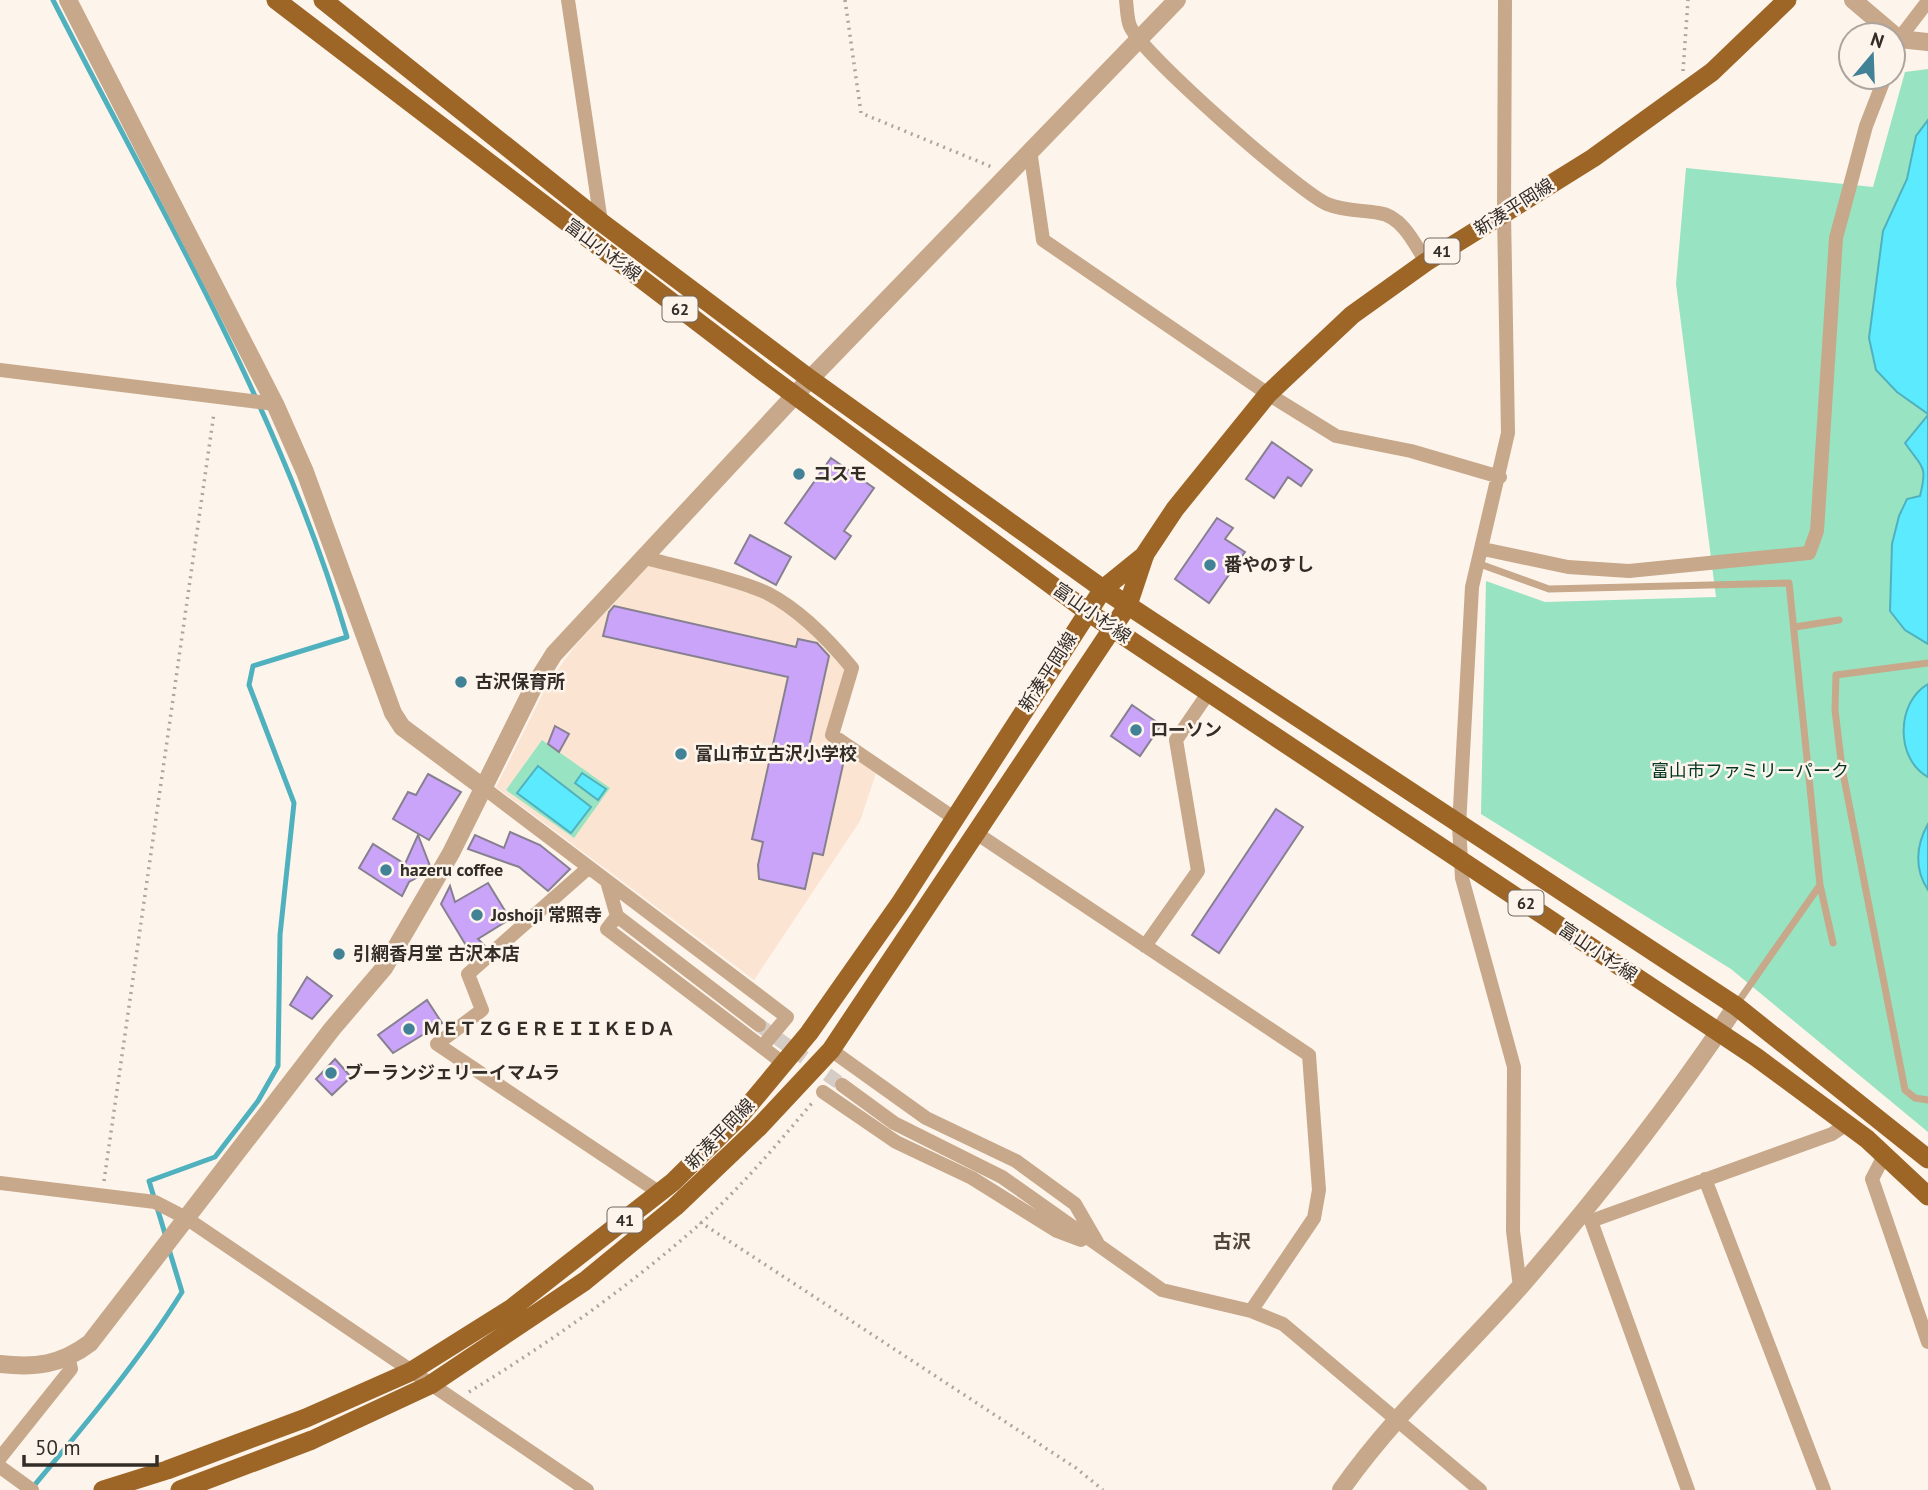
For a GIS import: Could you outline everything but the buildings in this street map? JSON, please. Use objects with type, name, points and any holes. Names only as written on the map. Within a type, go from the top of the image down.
[{"type":"main road","name":"富山小杉線","points":[[276,0],[795,395],[1088,612],[1718,1033],[1847,1124],[1885,1154],[1928,1196]]},
{"type":"main road","name":"富山小杉線","points":[[323,0],[601,222],[810,379],[1103,589],[1736,1006],[1928,1158]]},
{"type":"main road","name":"新湊平岡線","points":[[180,1490],[312,1440],[430,1385],[585,1281],[675,1207],[759,1127],[831,1050],[1128,605],[1145,554],[1175,509],[1268,394],[1352,315],[1426,261],[1593,158],[1712,72],[1787,0]]},
{"type":"main road","name":"新湊平岡線","points":[[103,1490],[167,1470],[306,1418],[411,1372],[512,1308],[660,1193],[739,1117],[783,1063],[901,902],[1103,589],[1145,554]]},
{"type":"street","points":[[68,0],[275,404],[305,472],[393,713],[402,727],[608,885],[787,1017],[762,1047]]},
{"type":"street","points":[[568,0],[601,222]]},
{"type":"street","points":[[1126,0],[1130,27],[1156,61],[1312,195],[1327,204],[1350,211],[1383,213],[1406,230],[1426,261]]},
{"type":"street","points":[[0,1364],[20,1366],[69,1360],[90,1343],[332,1029],[384,968],[423,905],[534,686],[554,654],[810,379],[1177,0]]},
{"type":"street","points":[[1505,0],[1504,214],[1508,433],[1500,477],[1472,587],[1459,826],[1460,859],[1469,906],[1514,1067],[1513,1231],[1520,1287]]},
{"type":"street","points":[[1853,0],[1872,21]]},
{"type":"street","points":[[1907,31],[1928,1]]},
{"type":"street","points":[[1907,45],[1928,42]]},
{"type":"street","points":[[1483,548],[1568,567],[1629,571],[1809,554],[1817,531],[1836,238],[1866,126],[1880,91]]},
{"type":"street","points":[[1030,150],[1043,240],[1268,394],[1336,436],[1412,451],[1500,477]]},
{"type":"street","points":[[0,370],[275,404]]},
{"type":"street","points":[[642,557],[765,592],[786,604],[832,644],[852,668],[832,734],[954,818]]},
{"type":"street","points":[[1145,946],[1198,871],[1176,740],[1209,692]]},
{"type":"street","points":[[976,833],[1309,1055],[1320,1190],[1314,1218],[1251,1311]]},
{"type":"street","points":[[587,869],[468,974],[482,1010],[437,1044],[660,1193]]},
{"type":"street","points":[[608,885],[617,916],[759,1025]]},
{"type":"street","points":[[617,916],[607,929],[783,1063]]},
{"type":"street","points":[[1341,1490],[1395,1422],[1586,1216],[1696,1066],[1736,1006]]},
{"type":"street","points":[[831,1050],[926,1118],[1016,1161],[1075,1204],[1099,1246]]},
{"type":"street","points":[[842,1085],[894,1123],[1002,1177],[1162,1290],[1251,1311],[1283,1324],[1395,1422],[1480,1490]]},
{"type":"street","points":[[823,1092],[896,1142],[972,1178],[1057,1231],[1099,1246]]},
{"type":"street","points":[[1586,1216],[1706,1179],[1832,1134],[1847,1124]]},
{"type":"street","points":[[1885,1154],[1872,1179],[1928,1342]]},
{"type":"street","points":[[1706,1179],[1824,1490]]},
{"type":"street","points":[[0,1182],[155,1202],[186,1218],[587,1490]]},
{"type":"street","points":[[1586,1216],[1688,1490]]},
{"type":"street","points":[[0,1458],[71,1368],[69,1360]]},
{"type":"street","points":[[0,1467],[32,1490]]},
{"type":"lane","points":[[1477,564],[1549,589],[1789,583],[1820,885],[1833,943]]},
{"type":"lane","points":[[1795,627],[1839,620]]},
{"type":"lane","points":[[1928,663],[1836,675],[1835,710],[1842,768],[1905,1090],[1915,1098],[1928,1100]]},
{"type":"lane","points":[[1736,1006],[1820,885]]},
{"type":"path","points":[[845,0],[861,113],[1007,173]]},
{"type":"path","points":[[1681,94],[1688,0]]},
{"type":"path","points":[[102,1196],[216,397]]},
{"type":"path","points":[[454,1401],[524,1358],[632,1279],[701,1222],[823,1092]]},
{"type":"path","points":[[701,1222],[1076,1468],[1103,1490]]},
{"type":"shaded area","name":"富山市立古沢小学校","points":[[651,563],[778,601],[846,665],[825,736],[876,773],[860,821],[754,980],[496,787],[547,685],[574,647]]},
{"type":"green space","name":"富山市ファミリーパーク","points":[[1928,69],[1928,1132],[1731,969],[1481,814],[1486,581],[1545,602],[1716,597],[1676,284],[1686,168],[1873,187],[1900,91],[1907,91],[1907,72]]},
{"type":"green space","points":[[542,740],[610,788],[574,838],[506,790]]},
{"type":"water","points":[[1928,120],[1928,414],[1897,392],[1876,370],[1869,338],[1883,231],[1907,179],[1916,136]]},
{"type":"water","points":[[1928,415],[1928,644],[1905,630],[1890,611],[1892,544],[1899,516],[1907,499],[1920,496],[1923,478],[1922,467],[1905,443]]},
{"type":"water","points":[[1928,684],[1928,777],[1917,769],[1910,757],[1904,730],[1910,704],[1917,692]]},
{"type":"water","points":[[538,766],[591,807],[571,833],[517,793]]},
{"type":"water","points":[[582,773],[606,789],[598,800],[575,783]]},
{"type":"water","points":[[1928,824],[1928,890],[1920,874],[1918,857]]},
{"type":"waterway","points":[[53,0],[215,312],[253,391],[320,554],[347,637],[253,666],[249,685],[294,803],[280,935],[278,1066],[258,1101],[215,1157],[149,1181],[166,1237]]},
{"type":"waterway","points":[[32,1488],[130,1368],[182,1292],[168,1246]]},
{"type":"tunnel","points":[[759,1025],[842,1085]]},
{"type":"place","name":"コスモ","points":[[799,474]]},
{"type":"place","name":"番やのすし","points":[[1210,565]]},
{"type":"place","name":"古沢保育所","points":[[461,682]]},
{"type":"place","name":"ローソン","points":[[1136,730]]},
{"type":"place","name":"富山市立古沢小学校","points":[[681,754]]},
{"type":"place","name":"hazeru coffee","points":[[386,870]]},
{"type":"place","name":"Joshoji 常照寺","points":[[477,915]]},
{"type":"place","name":"引網香月堂 古沢本店","points":[[339,954]]},
{"type":"place","name":"ＭＥＴＺＧＥＲＥＩＩＫＥＤＡ","points":[[409,1029]]},
{"type":"place","name":"ブーランジェリーイマムラ","points":[[331,1073]]},
{"type":"district","name":"古沢","points":[[1232,1241]]}]
